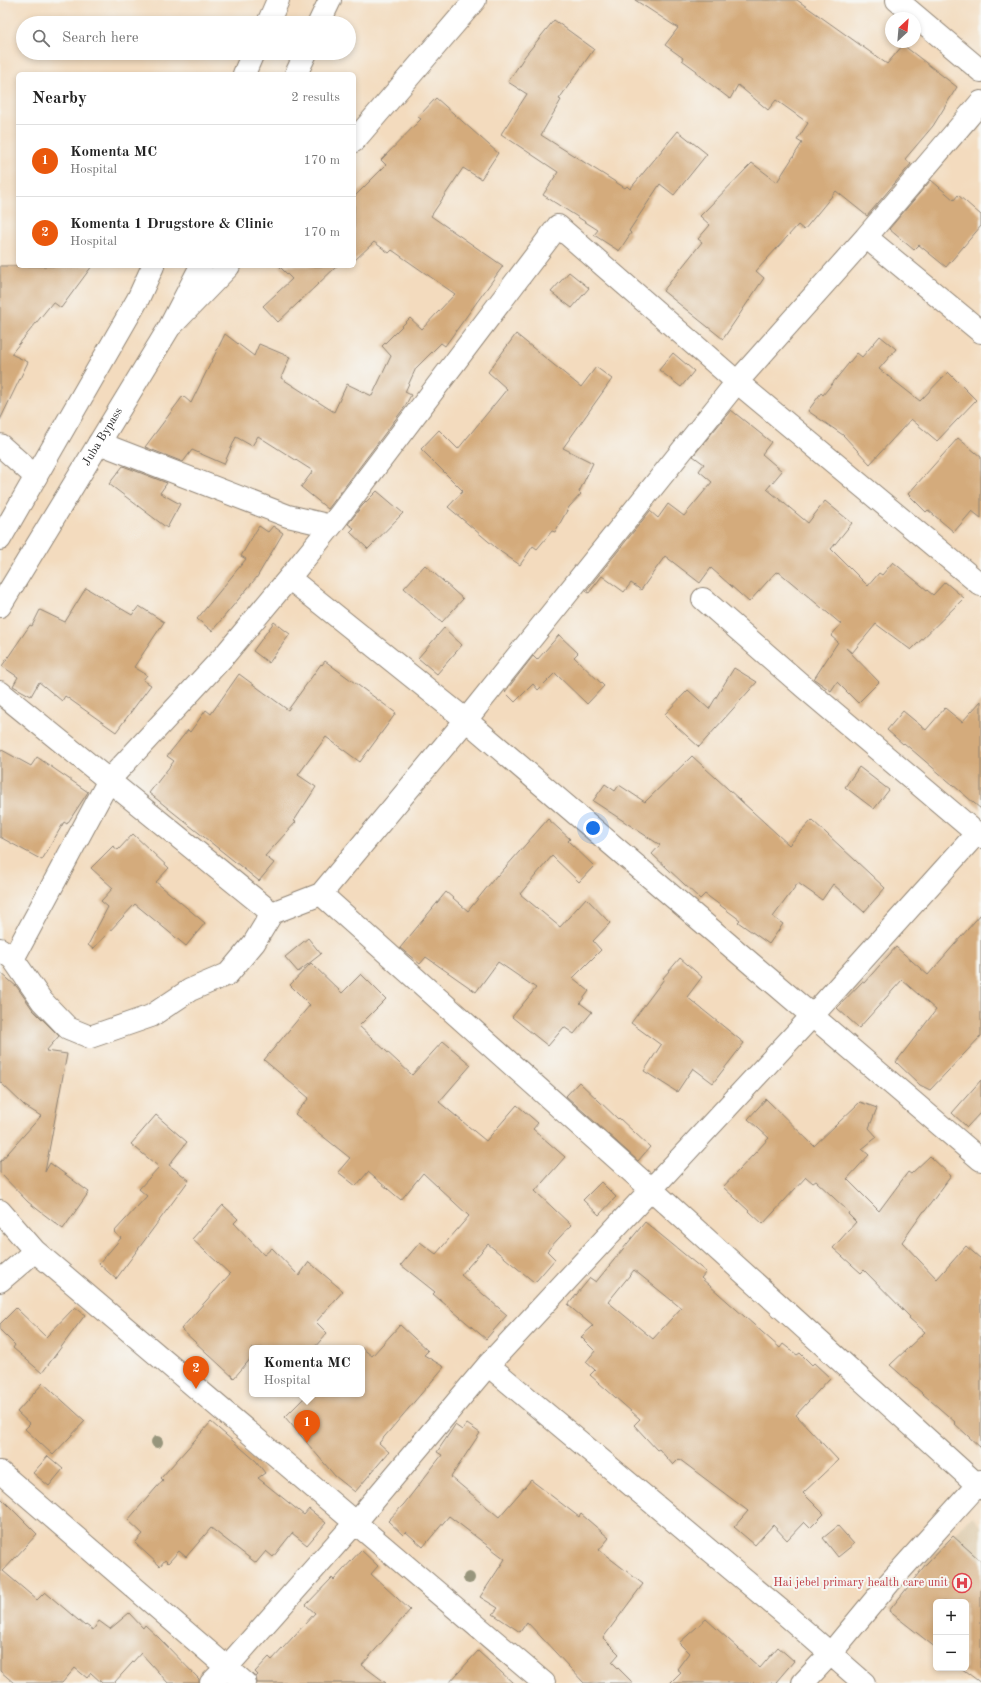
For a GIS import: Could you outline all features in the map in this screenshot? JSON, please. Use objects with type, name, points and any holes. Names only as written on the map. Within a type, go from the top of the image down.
[{"type":"street","points":[[271,16],[278,0]]},
{"type":"street","points":[[322,16],[330,0]]},
{"type":"street","points":[[356,139],[475,0]]},
{"type":"street","points":[[897,0],[981,71]]},
{"type":"street","points":[[245,72],[250,60]]},
{"type":"street","points":[[297,72],[303,60]]},
{"type":"street","points":[[981,102],[866,237],[737,382],[466,720],[321,894],[272,913],[254,943],[228,974],[190,990],[150,1016],[90,1037],[68,1028],[42,1001],[6,954],[109,780],[224,656],[289,578],[558,226],[737,382],[981,585]]},
{"type":"street","points":[[866,237],[981,332]]},
{"type":"street","points":[[0,539],[138,299],[152,268]]},
{"type":"street","name":"Juba Bypass","points":[[0,606],[170,328],[200,268]]},
{"type":"street","points":[[170,328],[227,268]]},
{"type":"street","points":[[99,443],[288,516],[330,526]]},
{"type":"street","points":[[0,445],[36,477]]},
{"type":"street","points":[[289,578],[466,720],[981,1160]]},
{"type":"street","points":[[211,1683],[355,1523],[488,1365],[979,835],[704,599]]},
{"type":"street","points":[[0,692],[272,913]]},
{"type":"street","points":[[321,894],[980,1484],[889,1583],[831,1653],[803,1683]]},
{"type":"street","points":[[0,1211],[35,1251],[544,1683]]},
{"type":"street","points":[[0,1281],[35,1251]]},
{"type":"street","points":[[488,1365],[831,1653],[864,1683]]},
{"type":"street","points":[[0,1472],[245,1683]]},
{"type":"shaded area","name":"Hai jebel primary health care unit","points":[[972,1516],[981,1525],[981,1622],[969,1606],[969,1599],[958,1599],[923,1564]]},
{"type":"building","points":[[635,0],[797,0],[887,64],[900,48],[907,48],[957,87],[933,126],[905,159],[911,164],[867,216],[836,191],[804,230],[798,225],[756,271],[764,278],[723,339],[663,291],[702,242],[698,239],[710,225],[700,216],[752,163],[777,182],[802,143],[797,140],[808,123],[776,100],[768,110],[738,85],[730,99],[696,73],[697,71],[682,60],[683,58],[665,45],[678,28]]},
{"type":"building","points":[[554,20],[594,49],[559,99],[561,100],[541,135],[625,188],[627,186],[630,189],[678,131],[707,154],[674,195],[660,184],[629,231],[631,233],[619,251],[594,235],[598,230],[543,195],[558,172],[501,134],[527,94],[508,82],[525,56]]},
{"type":"building","points":[[436,98],[498,153],[481,179],[463,168],[431,216],[503,266],[445,346],[441,343],[416,368],[405,392],[411,395],[404,408],[328,509],[301,487],[313,471],[258,436],[252,446],[236,437],[224,464],[192,450],[183,462],[145,447],[183,396],[191,403],[225,334],[254,356],[259,344],[290,357],[281,378],[334,412],[347,384],[372,396],[391,356],[382,346],[410,318],[422,329],[455,294],[392,250],[389,253],[374,242],[356,259],[356,195],[386,165],[381,160],[421,119],[418,117]]},
{"type":"building","points":[[931,180],[954,200],[958,195],[981,215],[981,226],[946,267],[919,245],[914,250],[889,229]]},
{"type":"building","points":[[0,266],[16,266],[16,268],[91,268],[61,308],[53,302],[11,354],[28,362],[0,420]]},
{"type":"building","points":[[281,268],[335,268],[278,322],[263,306],[292,279]]},
{"type":"building","points":[[569,272],[589,288],[572,308],[551,292]]},
{"type":"building","points":[[516,334],[581,387],[596,367],[612,379],[563,448],[593,463],[579,492],[581,494],[569,507],[555,532],[552,531],[537,549],[533,546],[520,565],[501,552],[448,507],[463,491],[421,449],[439,430],[458,449],[507,389],[488,372]]},
{"type":"building","points":[[880,336],[896,349],[879,369],[920,401],[948,372],[976,400],[937,441],[911,419],[870,464],[843,435],[808,411],[821,393],[823,395],[857,353],[862,357]]},
{"type":"building","points":[[673,353],[694,371],[681,387],[659,370]]},
{"type":"building","points":[[731,410],[771,442],[762,454],[782,471],[767,489],[808,523],[825,501],[852,523],[831,549],[868,586],[879,573],[882,575],[893,562],[933,595],[945,582],[964,598],[911,650],[876,624],[852,653],[846,648],[879,682],[858,703],[837,682],[831,691],[814,679],[838,642],[831,636],[841,624],[779,572],[776,572],[749,602],[711,568],[700,583],[665,556],[641,590],[631,583],[624,592],[602,576],[589,593],[586,591],[650,511],[658,518],[668,504],[684,516],[712,482],[699,471],[704,464],[693,456]]},
{"type":"building","points":[[958,438],[981,457],[981,518],[972,511],[954,532],[928,510],[926,512],[908,494]]},
{"type":"building","points":[[123,466],[167,483],[160,493],[180,504],[167,528],[109,484]]},
{"type":"building","points":[[377,491],[403,513],[368,549],[350,532],[354,528],[348,524],[362,506]]},
{"type":"building","points":[[259,526],[268,532],[273,526],[283,533],[257,577],[212,631],[197,619],[246,559],[241,556]]},
{"type":"building","points":[[425,565],[463,599],[442,622],[404,588]]},
{"type":"building","points":[[86,588],[132,615],[139,606],[164,622],[134,667],[147,675],[143,680],[151,685],[116,732],[65,696],[62,701],[39,682],[31,696],[13,686],[18,677],[2,666],[30,625],[32,626],[40,610],[65,622]]},
{"type":"building","points":[[274,622],[290,634],[269,663],[253,651]]},
{"type":"building","points":[[444,628],[462,645],[437,674],[418,658]]},
{"type":"building","points":[[559,635],[578,653],[574,657],[604,686],[587,704],[555,673],[538,690],[533,684],[515,702],[505,692],[533,656],[537,660]]},
{"type":"building","points":[[325,661],[396,713],[360,762],[326,737],[298,775],[316,787],[294,821],[296,822],[265,856],[274,863],[259,881],[149,793],[174,761],[167,756],[188,730],[190,732],[206,710],[211,714],[239,674],[288,710],[321,664],[322,665]]},
{"type":"building","points":[[734,668],[757,682],[699,747],[664,715],[688,690],[709,709]]},
{"type":"building","points":[[981,701],[981,809],[887,730],[903,711],[926,730],[945,708],[962,722]]},
{"type":"building","points":[[0,749],[31,766],[37,757],[88,792],[67,824],[64,822],[42,860],[0,837]]},
{"type":"building","points":[[692,756],[789,845],[812,820],[885,888],[864,912],[833,884],[822,900],[798,883],[773,917],[783,924],[769,944],[738,922],[740,920],[705,894],[700,899],[652,854],[660,845],[593,801],[605,784],[615,791],[619,785],[645,802]]},
{"type":"building","points":[[859,767],[889,790],[874,809],[845,787]]},
{"type":"building","points":[[548,819],[570,839],[568,841],[594,866],[579,882],[552,856],[520,894],[560,927],[586,898],[610,923],[593,941],[601,950],[573,978],[589,991],[580,1003],[592,1012],[574,1034],[564,1027],[548,1046],[512,1017],[536,988],[498,962],[476,992],[426,957],[420,964],[400,948],[446,892],[468,911],[497,875],[498,876]]},
{"type":"building","points":[[133,834],[169,868],[156,882],[205,923],[186,946],[135,904],[93,949],[88,945],[108,907],[101,901],[113,888],[91,868],[113,846],[118,850]]},
{"type":"building","points":[[981,914],[981,1036],[930,1090],[920,1085],[896,1062],[936,1010],[902,980],[859,1028],[837,1008],[862,982],[864,983],[896,947],[928,975]]},
{"type":"building","points":[[308,938],[321,954],[298,972],[285,957]]},
{"type":"building","points":[[680,958],[702,977],[687,997],[744,1043],[713,1083],[693,1068],[677,1092],[644,1071],[661,1045],[631,1023],[664,979],[663,978]]},
{"type":"building","points":[[311,963],[342,993],[361,974],[386,999],[359,1026],[412,1075],[443,1041],[471,1065],[439,1102],[486,1141],[517,1105],[538,1123],[533,1129],[565,1157],[535,1191],[571,1225],[547,1251],[555,1259],[537,1280],[534,1282],[488,1244],[461,1275],[507,1315],[486,1339],[433,1294],[435,1292],[401,1265],[420,1242],[436,1254],[469,1216],[423,1173],[401,1200],[368,1172],[356,1186],[338,1172],[350,1158],[295,1114],[309,1098],[264,1060],[310,1005],[290,985]]},
{"type":"building","points":[[0,972],[17,987],[33,1010],[59,1036],[46,1051],[67,1054],[45,1172],[50,1163],[89,1192],[63,1229],[28,1202],[0,1173],[0,1162],[41,1116],[25,1106],[0,1082]]},
{"type":"building","points":[[981,1080],[981,1112],[967,1127],[952,1113]]},
{"type":"building","points":[[579,1082],[650,1147],[638,1161],[566,1096]]},
{"type":"building","points":[[766,1099],[814,1146],[860,1102],[877,1108],[869,1128],[877,1137],[862,1149],[869,1155],[847,1179],[879,1211],[908,1172],[911,1174],[930,1156],[951,1176],[902,1242],[937,1279],[966,1246],[981,1259],[981,1448],[954,1423],[955,1422],[890,1365],[925,1332],[909,1318],[910,1317],[864,1270],[861,1273],[833,1248],[856,1222],[848,1214],[849,1212],[816,1181],[813,1183],[806,1177],[763,1224],[723,1187],[769,1138],[748,1119]]},
{"type":"building","points":[[156,1115],[187,1142],[169,1165],[189,1180],[116,1279],[99,1264],[121,1238],[114,1232],[147,1196],[139,1189],[159,1167],[131,1144]]},
{"type":"building","points":[[601,1182],[616,1197],[599,1215],[583,1200]]},
{"type":"building","points":[[223,1205],[238,1219],[234,1223],[264,1255],[272,1248],[299,1276],[309,1262],[343,1291],[316,1322],[327,1333],[317,1345],[249,1345],[249,1360],[234,1378],[181,1329],[230,1274],[192,1239]]},
{"type":"building","points":[[645,1222],[706,1272],[701,1278],[780,1348],[783,1344],[797,1355],[800,1353],[812,1365],[814,1363],[830,1378],[796,1415],[838,1460],[803,1493],[824,1514],[810,1528],[804,1522],[787,1540],[773,1525],[755,1545],[734,1527],[748,1511],[679,1459],[673,1465],[634,1425],[640,1419],[590,1375],[595,1370],[586,1362],[595,1351],[581,1337],[593,1326],[568,1305],[590,1278],[596,1282]],"holes":[[[634,1270],[681,1308],[653,1339],[608,1302]]]},
{"type":"building","points":[[75,1307],[85,1315],[42,1373],[13,1348],[15,1345],[0,1330],[0,1324],[16,1308],[46,1337]]},
{"type":"building","points":[[400,1325],[428,1351],[424,1355],[444,1367],[379,1443],[389,1452],[355,1492],[335,1476],[285,1417],[305,1397],[365,1397],[365,1350],[372,1356]]},
{"type":"building","points":[[43,1383],[85,1421],[53,1455],[25,1429],[30,1424],[17,1412]]},
{"type":"building","points":[[211,1422],[256,1461],[265,1473],[258,1478],[304,1515],[309,1509],[326,1523],[307,1545],[292,1533],[273,1557],[266,1551],[256,1563],[211,1528],[186,1557],[179,1551],[168,1563],[165,1560],[160,1566],[135,1543],[143,1534],[128,1520],[163,1480],[161,1478]]},
{"type":"building","points":[[467,1424],[480,1433],[451,1477],[499,1517],[531,1480],[579,1517],[581,1514],[609,1538],[599,1550],[643,1584],[603,1638],[619,1654],[612,1662],[633,1683],[584,1683],[527,1622],[520,1632],[493,1614],[498,1608],[480,1597],[505,1559],[449,1516],[423,1547],[406,1532],[403,1535],[388,1521],[404,1504],[442,1455],[437,1452],[455,1425],[462,1430]]},
{"type":"building","points":[[48,1456],[63,1469],[49,1486],[33,1473]]},
{"type":"building","points":[[0,1497],[37,1534],[3,1571],[37,1600],[45,1592],[85,1626],[86,1625],[93,1630],[99,1621],[110,1629],[129,1613],[143,1628],[145,1625],[159,1638],[199,1679],[199,1683],[168,1683],[141,1653],[114,1683],[102,1683],[91,1673],[87,1678],[75,1668],[62,1683],[14,1683],[0,1671]]},
{"type":"building","points":[[838,1526],[854,1544],[838,1557],[823,1538]]},
{"type":"building","points":[[953,1536],[981,1561],[981,1683],[965,1671],[969,1671],[969,1599],[933,1599],[933,1646],[889,1611],[926,1564]]},
{"type":"building","points":[[361,1550],[378,1566],[371,1574],[410,1610],[362,1665],[386,1683],[257,1683],[256,1677],[258,1675],[255,1672],[269,1657],[272,1660],[315,1613],[306,1605],[332,1578],[334,1580]]},
{"type":"building","points":[[706,1619],[760,1668],[778,1647],[794,1661],[776,1682],[778,1683],[670,1683],[681,1672],[677,1669],[689,1653],[679,1643]]},
{"type":"building","points":[[478,1651],[513,1683],[449,1683]]},
{"type":"place","name":"Komenta 1 Drugstore & Clinic","points":[[196,1389]]},
{"type":"place","name":"Komenta MC","points":[[307,1443]]},
{"type":"place","name":"Hai jebel primary health care unit","points":[[962,1583]]}]
